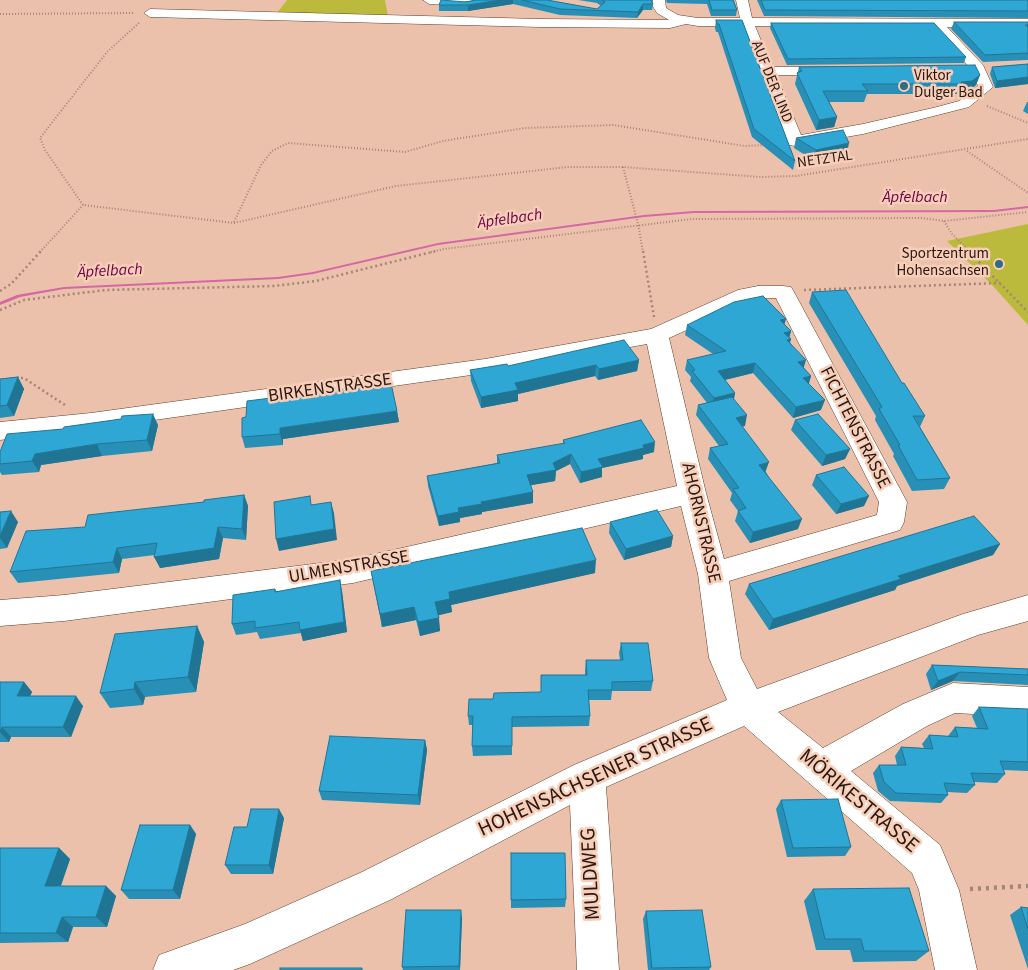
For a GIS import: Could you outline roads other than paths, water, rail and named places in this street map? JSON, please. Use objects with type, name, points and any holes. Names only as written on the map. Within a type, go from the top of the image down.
[{"type":"street","points":[[429,0],[466,2],[481,0]]},
{"type":"street","points":[[659,0],[658,5],[661,10],[680,19]]},
{"type":"street","name":"AUF DER LIND","points":[[742,0],[747,23],[795,141],[862,129],[964,104],[986,87],[978,68]]},
{"type":"street","points":[[251,15],[261,5]]},
{"type":"street","points":[[618,11],[680,19],[747,23],[1028,23]]},
{"type":"street","points":[[150,13],[540,24],[670,24],[680,19]]},
{"type":"street","points":[[936,22],[978,68]]},
{"type":"street","points":[[957,70],[994,67]]},
{"type":"street","points":[[767,71],[852,70]]},
{"type":"street","name":"FICHTENSTRASSE","points":[[657,335],[746,295],[758,292],[783,292],[893,502],[890,522],[713,574]]},
{"type":"street","name":"BIRKENSTRASSE","points":[[0,431],[91,421],[428,375],[657,335]]},
{"type":"street","name":"AHORNSTRASSE","points":[[657,335],[692,493],[713,574],[725,658],[748,708]]},
{"type":"street","name":"ULMENSTRASSE","points":[[0,613],[64,608],[353,571],[692,493]]},
{"type":"street","name":"HOHENSACHSENER STRASSE","points":[[174,970],[250,943],[376,886],[587,777],[748,708],[974,623],[1028,608]]},
{"type":"street","points":[[819,770],[916,715],[953,698],[1028,702]]},
{"type":"street","name":"MÖRIKESTRASSE","points":[[748,708],[926,859],[939,890],[956,970]]},
{"type":"street","name":"MULDWEG","points":[[587,777],[598,970]]},
{"type":"waterway","name":"Äpfelbach","points":[[0,304],[19,296],[64,288],[278,278],[313,273],[438,244],[644,216],[694,212],[994,211],[1028,207]]},
{"type":"place","name":"Viktor Dulger Bad","points":[[904,86]]},
{"type":"place","name":"Sportzentrum Hohensachsen","points":[[999,264]]}]
